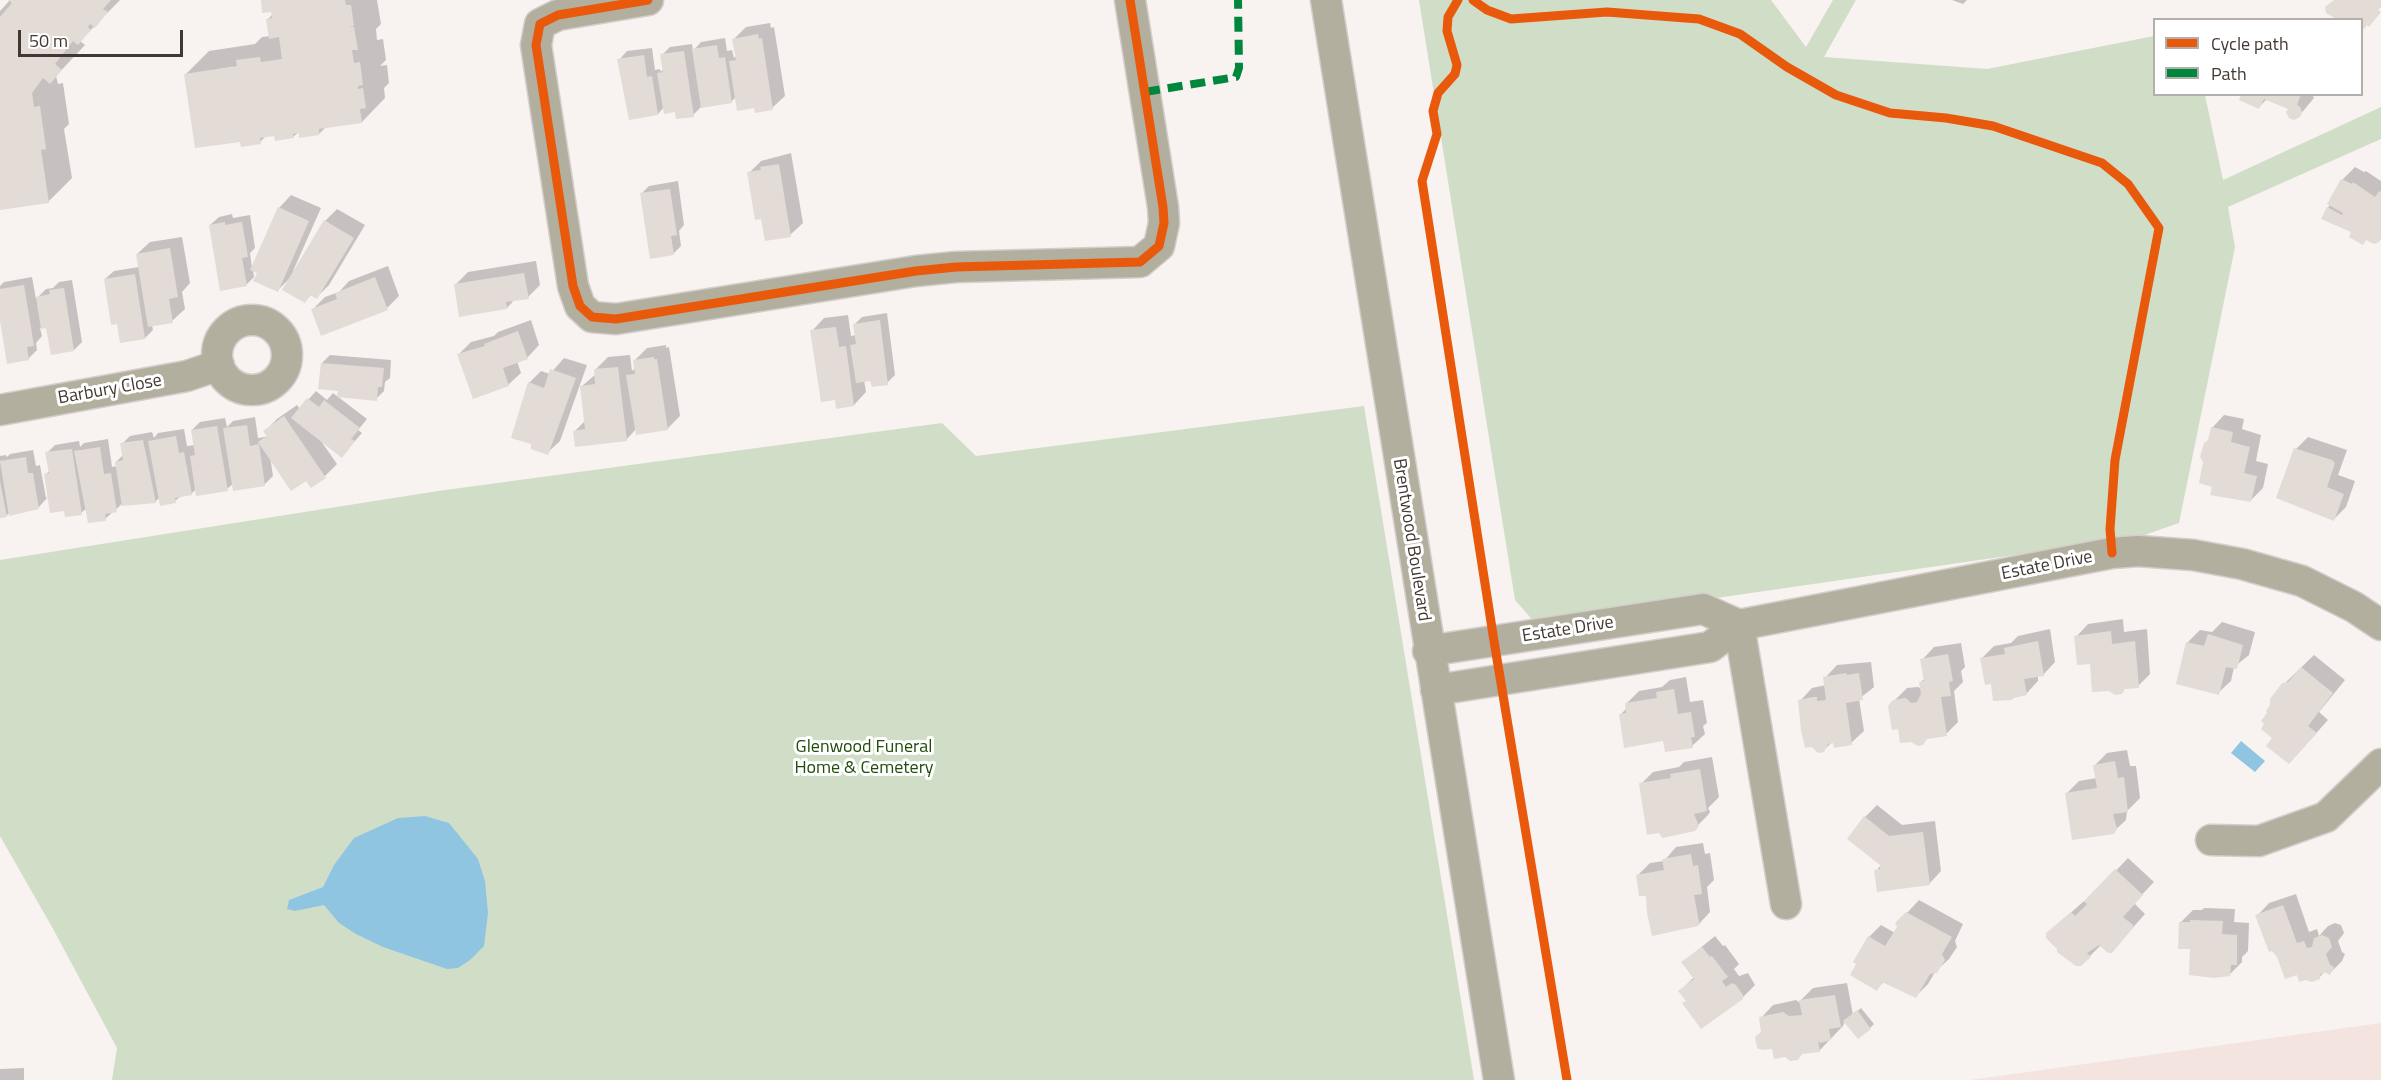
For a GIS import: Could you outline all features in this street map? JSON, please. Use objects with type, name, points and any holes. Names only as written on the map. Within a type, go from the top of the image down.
[{"type":"street","points":[[648,0],[558,15],[540,24],[536,45],[573,286],[579,306],[592,317],[616,319],[916,271],[956,267],[1140,262],[1160,246],[1164,223],[1130,0]]},
{"type":"street","name":"Brentwood Boulevard","points":[[1326,0],[1428,651],[1499,1080]]},
{"type":"street","name":"Barbury Close","points":[[0,410],[187,376],[219,365]]},
{"type":"street","name":"Estate Drive","points":[[1436,690],[1710,648],[1739,625],[2112,553],[2138,551],[2193,555],[2242,564],[2302,580],[2354,607],[2381,625]]},
{"type":"street","name":"Estate Drive","points":[[1428,651],[1703,609],[1739,625]]},
{"type":"street","points":[[1739,625],[1786,904]]},
{"type":"street","points":[[2211,840],[2259,841],[2326,817],[2381,764]]},
{"type":"shaded area","points":[[2381,1023],[2381,1080],[1970,1080]]},
{"type":"green space","points":[[1419,0],[1771,0],[1806,47],[1833,0],[1856,0],[1824,57],[1987,69],[2153,36],[2153,96],[2205,96],[2223,180],[2381,107],[2381,139],[2228,207],[2235,247],[2179,523],[2139,537],[1536,624],[1515,600]]},
{"type":"green space","name":"Glenwood Funeral Home & Cemetery","points":[[1364,406],[1474,1080],[112,1080],[117,1048],[0,836],[0,560],[438,491],[942,423],[976,456]]},
{"type":"water","points":[[2241,741],[2265,761],[2255,772],[2231,753]]},
{"type":"water","points":[[425,816],[449,823],[478,859],[485,881],[488,913],[484,946],[470,960],[458,968],[447,969],[383,947],[356,934],[339,923],[324,905],[295,911],[287,909],[289,900],[323,887],[334,865],[354,838],[398,818]]},
{"type":"building","points":[[8,0],[111,0],[103,9],[108,12],[95,28],[90,24],[88,27],[91,30],[78,45],[73,41],[55,64],[62,70],[50,84],[43,78],[32,93],[34,107],[40,106],[46,149],[41,150],[49,203],[0,210],[0,17],[12,3]]},
{"type":"building","points":[[261,0],[345,0],[346,5],[351,5],[354,26],[349,26],[354,27],[358,50],[352,50],[354,63],[360,62],[363,85],[358,86],[358,89],[363,88],[366,108],[360,109],[362,123],[319,129],[319,135],[299,138],[299,133],[293,134],[294,138],[275,141],[274,136],[260,138],[261,144],[241,147],[240,142],[195,148],[184,74],[237,66],[236,60],[260,57],[261,62],[282,59],[279,37],[269,39],[266,19],[272,18],[271,12],[262,13]]},
{"type":"building","points":[[2334,0],[2381,0],[2381,7],[2378,10],[2381,12],[2369,27],[2367,25],[2363,30],[2363,18],[2335,18],[2326,13],[2325,7]]},
{"type":"building","points":[[758,34],[759,39],[762,38],[773,110],[755,113],[754,108],[737,111],[729,61],[736,60],[732,39]]},
{"type":"building","points":[[717,45],[719,58],[725,57],[732,103],[701,108],[692,49]]},
{"type":"building","points":[[684,51],[694,117],[676,119],[675,112],[664,114],[657,73],[663,72],[660,54]]},
{"type":"building","points":[[644,55],[647,77],[652,76],[658,115],[629,120],[617,59]]},
{"type":"building","points":[[2240,96],[2300,96],[2297,105],[2302,112],[2300,117],[2294,120],[2289,118],[2286,112],[2288,109],[2264,99],[2259,109],[2239,100]]},
{"type":"building","points":[[779,164],[791,237],[765,241],[761,219],[755,220],[747,172]]},
{"type":"building","points":[[2341,179],[2352,184],[2353,182],[2375,197],[2379,191],[2381,192],[2381,239],[2379,242],[2374,244],[2366,240],[2363,245],[2349,237],[2351,232],[2321,219],[2327,207],[2342,215],[2343,213],[2327,204]]},
{"type":"building","points":[[670,189],[677,235],[671,236],[674,255],[650,259],[640,193]]},
{"type":"building","points":[[278,207],[309,221],[278,292],[253,281],[257,273],[250,270]]},
{"type":"building","points":[[324,220],[354,238],[317,299],[310,295],[305,303],[282,290]]},
{"type":"building","points":[[225,222],[225,225],[242,222],[248,257],[242,258],[247,286],[220,291],[209,225]]},
{"type":"building","points":[[170,248],[178,297],[169,299],[173,323],[148,327],[136,254]]},
{"type":"building","points":[[524,273],[529,299],[506,302],[507,309],[459,317],[454,284]]},
{"type":"building","points":[[135,274],[145,339],[120,343],[117,324],[111,325],[104,279]]},
{"type":"building","points":[[375,277],[388,310],[321,336],[311,309],[337,299],[335,293]]},
{"type":"building","points":[[24,285],[34,346],[27,347],[29,360],[7,364],[0,321],[0,289]]},
{"type":"building","points":[[64,288],[74,351],[51,355],[46,328],[41,329],[36,297],[50,294],[49,290]]},
{"type":"building","points":[[880,320],[888,385],[872,387],[870,381],[856,383],[850,345],[856,344],[853,324]]},
{"type":"building","points":[[836,327],[839,347],[846,346],[854,406],[836,409],[835,400],[821,402],[810,330]]},
{"type":"building","points":[[518,331],[528,359],[503,368],[509,386],[473,399],[457,354],[485,346],[484,344]]},
{"type":"building","points":[[654,357],[657,359],[668,430],[636,435],[626,375],[635,374],[633,360]]},
{"type":"building","points":[[321,363],[384,368],[382,387],[378,387],[377,401],[337,397],[338,391],[318,389]]},
{"type":"building","points":[[618,367],[627,441],[575,447],[573,431],[585,429],[580,386],[595,384],[594,369]]},
{"type":"building","points":[[550,369],[576,378],[548,455],[531,449],[531,444],[511,438],[528,382],[544,388]]},
{"type":"building","points":[[307,398],[319,407],[324,400],[360,428],[351,439],[355,441],[342,458],[291,418]]},
{"type":"building","points":[[284,416],[326,478],[311,488],[306,481],[291,491],[258,442],[267,436],[263,431]]},
{"type":"building","points":[[247,425],[250,446],[259,444],[265,486],[233,491],[223,428]]},
{"type":"building","points":[[217,426],[228,491],[196,496],[190,456],[195,455],[191,430]]},
{"type":"building","points":[[2211,427],[2233,432],[2231,442],[2250,447],[2244,473],[2257,476],[2251,502],[2210,495],[2212,487],[2199,483],[2203,462],[2200,457]]},
{"type":"building","points":[[176,436],[179,453],[184,452],[192,495],[175,498],[176,503],[160,506],[148,441]]},
{"type":"building","points":[[143,440],[156,503],[122,506],[115,462],[123,460],[120,443]]},
{"type":"building","points":[[100,447],[104,474],[111,473],[117,512],[105,514],[106,521],[88,523],[74,451]]},
{"type":"building","points":[[2294,448],[2335,463],[2327,487],[2344,494],[2334,521],[2276,498]]},
{"type":"building","points":[[72,449],[82,515],[65,517],[64,511],[50,513],[44,474],[49,473],[45,452]]},
{"type":"building","points":[[26,457],[28,473],[33,473],[39,509],[9,516],[0,461]]},
{"type":"building","points":[[0,481],[7,517],[0,518]]},
{"type":"building","points":[[2111,631],[2112,644],[2135,641],[2139,688],[2125,689],[2122,694],[2115,695],[2109,691],[2092,692],[2090,664],[2077,665],[2074,636]]},
{"type":"building","points":[[2208,634],[2243,645],[2237,669],[2226,667],[2219,695],[2176,684],[2186,642],[2204,646]]},
{"type":"building","points":[[2038,641],[2044,676],[2024,679],[2027,695],[2012,700],[1993,701],[1991,684],[1985,685],[1980,658],[2005,654],[2004,648]]},
{"type":"building","points":[[1948,654],[1953,681],[1949,682],[1951,696],[1941,697],[1947,736],[1927,739],[1923,745],[1918,746],[1911,742],[1900,743],[1898,729],[1892,730],[1888,706],[1893,700],[1906,698],[1911,703],[1917,702],[1921,694],[1919,682],[1924,681],[1920,659]]},
{"type":"building","points":[[2301,667],[2333,693],[2308,726],[2317,733],[2289,764],[2266,746],[2272,738],[2261,729],[2264,724],[2261,721],[2267,713],[2270,699],[2282,683],[2288,682]]},
{"type":"building","points":[[1846,673],[1847,675],[1859,673],[1863,700],[1846,703],[1852,745],[1834,748],[1833,743],[1828,744],[1824,752],[1818,753],[1812,747],[1805,748],[1798,700],[1817,697],[1817,701],[1826,700],[1823,677]]},
{"type":"building","points":[[1674,689],[1678,714],[1691,712],[1695,737],[1691,737],[1693,748],[1665,752],[1663,741],[1624,748],[1619,714],[1626,713],[1625,703],[1657,698],[1656,692]]},
{"type":"building","points":[[2115,761],[2118,778],[2124,777],[2128,812],[2113,814],[2117,829],[2114,834],[2072,840],[2065,793],[2097,788],[2093,765]]},
{"type":"building","points":[[1700,769],[1707,811],[1694,814],[1699,826],[1695,831],[1662,838],[1659,833],[1647,835],[1639,783],[1671,778],[1670,774]]},
{"type":"building","points":[[1864,816],[1889,836],[1923,832],[1930,885],[1877,892],[1874,870],[1880,869],[1880,865],[1847,839]]},
{"type":"building","points":[[1691,854],[1693,866],[1698,865],[1702,894],[1694,895],[1698,926],[1652,936],[1646,896],[1639,896],[1636,875],[1664,870],[1662,859]]},
{"type":"building","points":[[2115,869],[2143,895],[2123,917],[2133,925],[2133,928],[2112,953],[2108,953],[2099,945],[2087,953],[2091,957],[2081,966],[2076,966],[2057,952],[2057,949],[2046,938],[2046,933],[2071,912],[2075,916],[2087,904],[2084,901]]},
{"type":"building","points":[[2283,905],[2297,943],[2304,941],[2307,948],[2312,947],[2314,938],[2322,935],[2329,938],[2332,947],[2326,954],[2330,965],[2334,967],[2330,975],[2324,972],[2320,975],[2320,979],[2312,982],[2306,980],[2299,982],[2297,975],[2285,979],[2277,957],[2272,951],[2269,952],[2255,915]]},
{"type":"building","points":[[1906,912],[1952,937],[1942,954],[1945,960],[1937,973],[1930,974],[1916,998],[1882,982],[1877,991],[1850,975],[1856,964],[1853,962],[1868,936],[1885,946],[1897,927],[1895,923]]},
{"type":"building","points":[[2190,920],[2223,921],[2222,934],[2237,935],[2237,965],[2231,965],[2230,976],[2214,978],[2189,975],[2190,949],[2178,949],[2179,922],[2190,922]]},
{"type":"building","points":[[1702,947],[1728,977],[1722,981],[1726,987],[1732,983],[1736,985],[1743,999],[1701,1029],[1682,1003],[1686,1001],[1678,991],[1694,979],[1681,962]]},
{"type":"building","points":[[1835,995],[1841,1027],[1829,1029],[1831,1040],[1820,1043],[1818,1041],[1820,1052],[1802,1054],[1798,1060],[1790,1061],[1785,1057],[1774,1059],[1772,1049],[1757,1048],[1755,1037],[1761,1032],[1759,1017],[1783,1012],[1789,1016],[1802,1015],[1799,1000]]},
{"type":"building","points":[[1857,1010],[1871,1029],[1858,1039],[1843,1021]]},
{"type":"marked path","points":[[1145,92],[1236,77],[1239,68],[1238,0]]},
{"type":"cycle path","points":[[648,0],[558,15],[540,24],[536,45],[573,286],[580,306],[592,317],[616,319],[916,271],[956,267],[1140,262],[1159,246],[1164,223],[1130,0]]},
{"type":"cycle path","points":[[1458,0],[1448,17],[1447,31],[1457,65],[1455,74],[1438,93],[1433,111],[1437,134],[1422,181],[1494,641],[1567,1080]]},
{"type":"cycle path","points":[[1473,0],[1487,10],[1511,19],[1607,12],[1699,19],[1740,34],[1787,67],[1836,95],[1890,113],[1946,118],[1993,126],[2102,163],[2128,184],[2159,228],[2115,460],[2110,529],[2112,553]]}]
